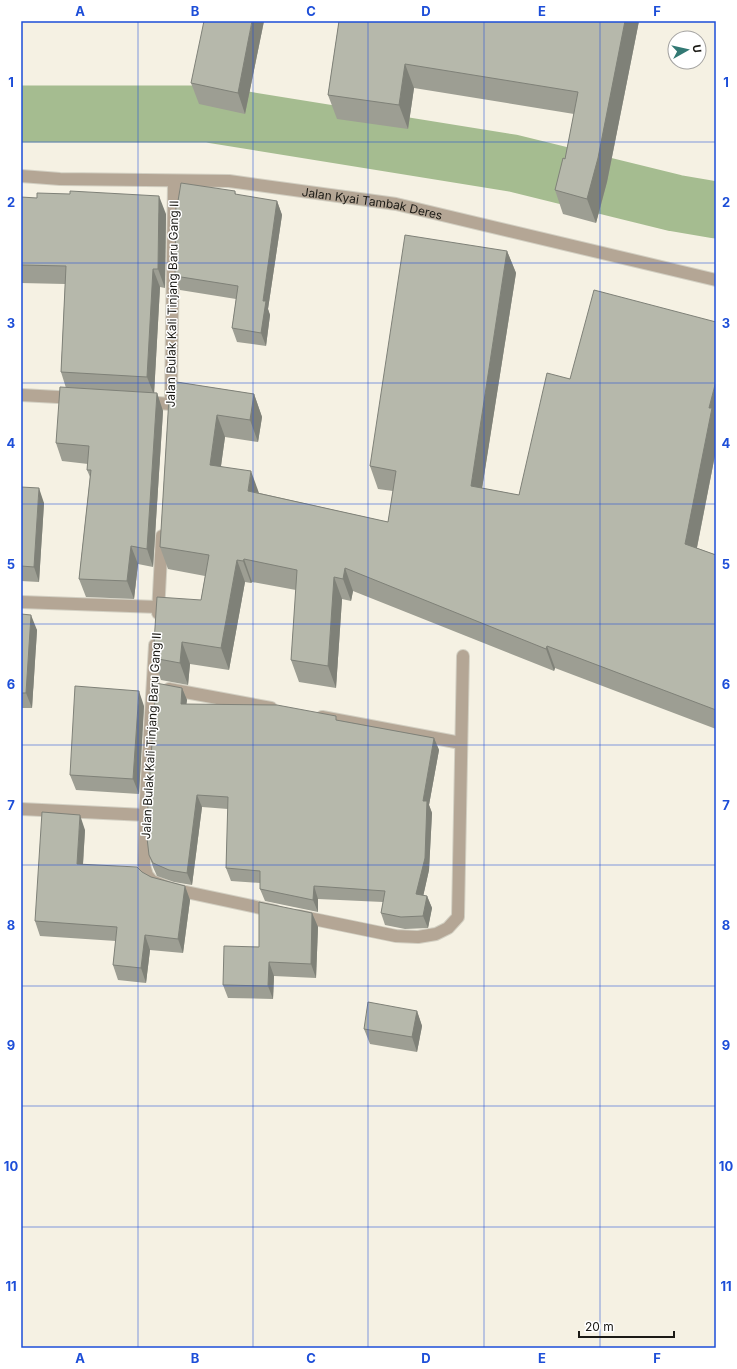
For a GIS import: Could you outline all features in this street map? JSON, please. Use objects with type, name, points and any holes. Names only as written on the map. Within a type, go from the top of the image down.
[{"type":"street","name":"Jalan Kyai Tambak Deres","points":[[21,176],[60,179],[229,181],[396,204],[716,280]]},
{"type":"street","name":"Jalan Bulak Kali Tinjang Baru Gang II","points":[[170,419],[174,181]]},
{"type":"street","points":[[21,395],[84,399]]},
{"type":"street","points":[[131,402],[171,404]]},
{"type":"street","name":"Jalan Bulak Kali Tinjang Baru Gang II","points":[[163,521],[145,814],[144,865],[147,874],[152,881],[172,889],[396,936],[418,937],[436,934],[448,928],[458,917],[461,743]]},
{"type":"street","points":[[21,602],[158,608]]},
{"type":"street","points":[[314,716],[461,743],[463,656]]},
{"type":"street","points":[[153,686],[284,710]]},
{"type":"street","points":[[21,809],[145,814]]},
{"type":"building","points":[[204,21],[252,21],[238,93],[191,83]]},
{"type":"building","points":[[339,21],[625,21],[598,158],[587,199],[555,190],[563,158],[565,159],[578,92],[405,64],[399,105],[328,95]]},
{"type":"building","points":[[181,183],[235,191],[235,194],[277,201],[263,301],[266,301],[261,333],[232,328],[238,286],[175,276],[176,201],[178,201]]},
{"type":"building","points":[[70,191],[159,196],[158,269],[153,269],[147,377],[61,372],[66,266],[21,265],[21,197],[37,198],[37,193],[70,194]]},
{"type":"building","points":[[405,235],[507,251],[471,486],[519,495],[547,373],[570,379],[594,290],[716,322],[716,381],[709,408],[712,408],[685,544],[716,555],[716,710],[547,646],[546,649],[345,568],[343,579],[334,577],[328,666],[291,660],[297,570],[244,559],[243,561],[237,560],[221,648],[182,642],[180,663],[153,658],[157,597],[201,600],[209,555],[160,547],[170,381],[254,394],[250,420],[217,415],[210,465],[251,471],[248,491],[388,522],[396,471],[370,466]]},
{"type":"building","points":[[60,387],[157,393],[147,549],[131,546],[127,581],[79,579],[91,470],[87,470],[89,446],[56,443]]},
{"type":"building","points":[[21,487],[39,488],[34,567],[21,566]]},
{"type":"building","points":[[21,614],[31,615],[26,693],[21,693]]},
{"type":"building","points":[[156,683],[182,688],[181,704],[277,705],[336,716],[336,720],[434,738],[423,801],[427,801],[425,858],[416,894],[427,896],[423,916],[401,917],[381,913],[385,891],[314,886],[313,900],[260,889],[260,871],[226,868],[228,797],[197,795],[187,873],[169,870],[153,863],[149,855],[147,838]]},
{"type":"building","points":[[75,686],[139,691],[133,779],[70,775]]},
{"type":"building","points":[[42,812],[80,815],[77,864],[137,867],[151,877],[185,886],[178,939],[145,935],[141,968],[113,965],[117,927],[35,921]]},
{"type":"building","points":[[259,902],[312,913],[311,964],[269,962],[268,986],[223,985],[224,946],[259,947]]},
{"type":"building","points":[[368,1002],[417,1011],[412,1037],[364,1029]]},
{"type":"waterway","points":[[21,114],[209,114],[512,163],[675,203],[716,210]]}]
